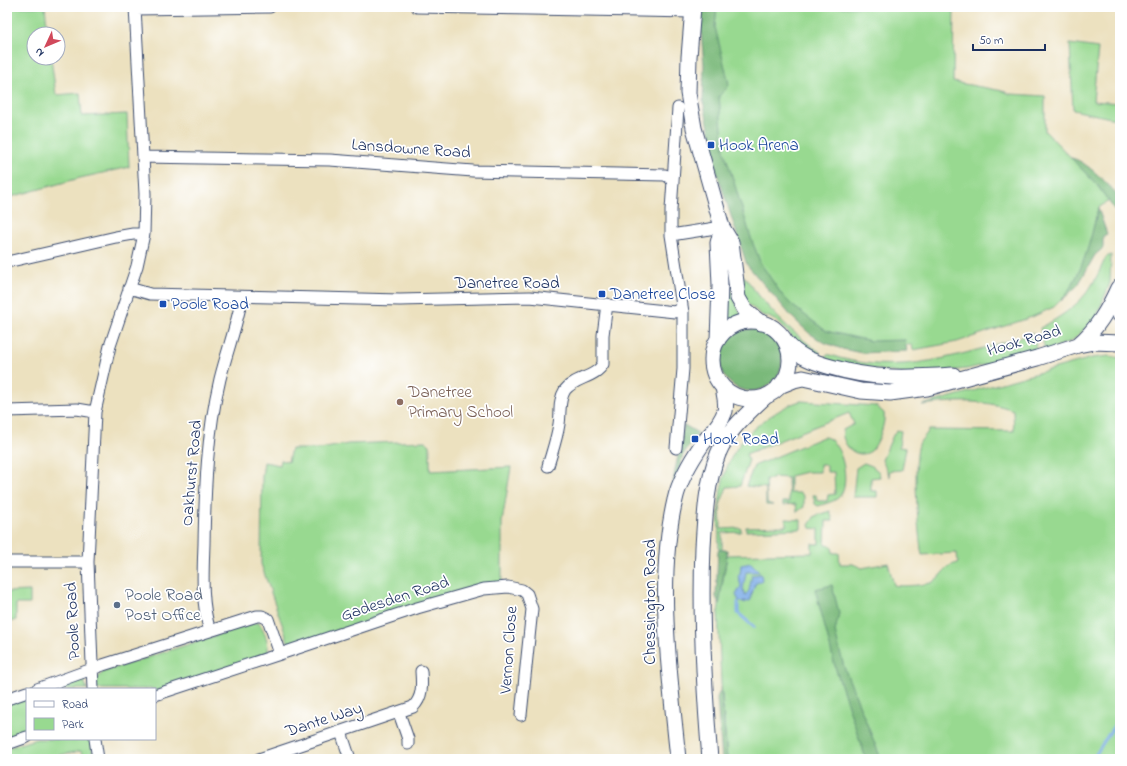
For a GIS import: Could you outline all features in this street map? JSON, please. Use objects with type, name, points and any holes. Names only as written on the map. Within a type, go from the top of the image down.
[{"type":"main road","name":"Chessington Road","points":[[693,10],[689,57],[689,102],[699,149],[722,227],[731,242],[738,298],[745,310],[761,323]]},
{"type":"main road","name":"Chessington Road","points":[[718,340],[720,285],[718,243],[722,227]]},
{"type":"main road","points":[[1119,284],[1116,300],[1120,315]]},
{"type":"main road","points":[[1078,345],[1090,335],[1102,320],[1119,284]]},
{"type":"main road","name":"Chessington Road","points":[[710,759],[705,696],[702,570],[706,498],[718,453],[734,429],[766,396],[780,386],[789,372],[791,361],[788,346],[780,335],[768,325],[748,322],[736,324],[726,330],[718,340],[712,355],[714,372],[723,387],[728,392],[750,399],[766,396]]},
{"type":"main road","name":"Hook Road","points":[[780,335],[791,348],[806,358],[856,374],[896,378],[980,372]]},
{"type":"main road","name":"Hook Road","points":[[780,386],[794,380],[807,378],[861,391],[890,393],[931,387],[980,372],[1037,358],[1078,345],[1094,342],[1120,343]]},
{"type":"main road","name":"Chessington Road","points":[[678,759],[669,668],[666,578],[668,536],[677,492],[691,464],[703,444],[719,423],[725,410],[723,387]]},
{"type":"street","points":[[135,8],[270,7]]},
{"type":"street","points":[[417,7],[693,10]]},
{"type":"street","name":"Poole Road","points":[[93,688],[88,562],[95,412],[110,346],[137,266],[144,234],[143,157],[135,8]]},
{"type":"street","points":[[676,448],[683,369],[682,307],[671,235],[678,108]]},
{"type":"street","name":"Lansdowne Road","points":[[143,157],[330,160],[473,171],[665,175],[670,178],[673,183]]},
{"type":"street","points":[[671,235],[722,227]]},
{"type":"street","points":[[7,262],[122,236],[144,234]]},
{"type":"street","name":"Danetree Road","points":[[129,288],[150,294],[400,300],[530,297],[675,312],[682,307]]},
{"type":"street","name":"Oakhurst Road","points":[[210,631],[206,619],[203,581],[206,463],[221,378],[242,296]]},
{"type":"street","points":[[548,466],[559,423],[560,402],[565,391],[579,378],[596,372],[603,364],[603,335],[606,304]]},
{"type":"street","points":[[7,411],[77,409],[95,412]]},
{"type":"street","points":[[7,562],[88,562]]},
{"type":"street","name":"Gadesden Road","points":[[156,696],[417,608],[484,589],[508,587],[522,590]]},
{"type":"street","name":"Vernon Close","points":[[521,715],[532,609],[527,594],[522,590]]},
{"type":"street","points":[[40,688],[257,616],[265,616],[268,619],[280,654]]},
{"type":"street","name":"Dante Way","points":[[263,758],[400,713],[413,707],[418,702],[422,686],[421,671]]},
{"type":"street","points":[[7,699],[26,692]]},
{"type":"street","points":[[400,713],[408,739],[408,744]]},
{"type":"street","points":[[341,732],[350,759]]},
{"type":"street","points":[[7,744],[26,737]]},
{"type":"street","points":[[95,740],[98,759]]},
{"type":"green space","points":[[7,7],[45,7],[47,26],[26,26],[26,66],[52,66],[56,95],[80,93],[82,116],[127,114],[129,167],[80,178],[7,198]]},
{"type":"green space","points":[[701,7],[954,7],[953,82],[1003,91],[1010,94],[1045,96],[1045,131],[1093,180],[1109,201],[1098,208],[1085,266],[1067,294],[1054,307],[1032,317],[957,342],[913,350],[912,345],[865,343],[826,332],[788,303],[755,258],[729,201],[700,20]]},
{"type":"green space","points":[[701,7],[717,7],[715,27],[729,84],[719,96],[724,150],[752,241],[761,264],[782,295],[793,306],[826,331],[871,341],[905,340],[907,351],[862,353],[842,349],[823,342],[809,333],[792,317],[747,265],[715,167],[713,145],[703,101],[704,65],[700,20]]},
{"type":"green space","points":[[1070,44],[1098,48],[1093,101],[1120,103],[1120,120],[1073,110]]},
{"type":"green space","points":[[1071,158],[1090,168],[1120,197],[1120,218],[1098,186]]},
{"type":"green space","points":[[1098,208],[1107,234],[1103,236],[1103,248],[1095,255],[1078,285],[1061,301],[1075,280],[1085,257]]},
{"type":"green space","points":[[1111,255],[1110,283],[1096,318],[1072,341],[1045,351],[1040,328],[1061,316],[1080,300],[1097,276],[1106,257]]},
{"type":"green space","points":[[741,277],[745,277],[761,298],[788,327],[820,352],[818,357],[801,346],[778,322],[762,315],[744,301]]},
{"type":"green space","points":[[731,289],[741,315],[725,322],[725,290]]},
{"type":"green space","points":[[745,329],[757,329],[773,338],[780,348],[782,360],[780,372],[773,382],[757,391],[745,391],[734,386],[725,377],[720,366],[720,354],[725,343],[734,334]]},
{"type":"green space","points":[[1033,333],[1037,352],[967,369],[908,375],[824,360],[827,354],[853,361],[879,364],[905,364],[930,361],[982,349]]},
{"type":"green space","points":[[1109,356],[1120,358],[1120,759],[881,759],[843,667],[866,759],[727,759],[721,683],[718,612],[727,555],[812,553],[812,544],[819,544],[819,529],[810,528],[809,525],[815,516],[830,511],[833,521],[826,521],[825,545],[832,546],[833,553],[839,553],[840,564],[853,564],[862,568],[888,563],[894,585],[902,586],[933,582],[947,568],[958,563],[957,553],[922,555],[916,479],[916,463],[920,442],[929,430],[1014,431],[1013,410],[1002,406],[968,402],[922,405],[1092,358]]},
{"type":"green space","points":[[801,401],[876,406],[884,413],[883,427],[879,439],[874,448],[867,453],[859,454],[849,449],[844,441],[843,430],[854,424],[849,413],[746,454],[749,460],[740,486],[727,487],[720,505],[721,529],[741,528],[741,532],[722,533],[722,551],[719,550],[718,531],[720,494],[730,461],[738,446],[750,432],[766,419],[778,411]]},
{"type":"green space","points":[[684,425],[698,433],[683,455],[675,482],[673,481]]},
{"type":"green space","points":[[897,430],[901,431],[899,447],[906,448],[902,470],[889,471],[890,477],[882,460],[894,433]]},
{"type":"green space","points":[[823,437],[829,439],[835,444],[840,452],[843,462],[845,483],[838,498],[818,506],[815,504],[813,495],[816,495],[817,501],[827,501],[828,495],[835,494],[834,472],[827,472],[827,465],[820,465],[820,472],[806,472],[790,476],[790,493],[801,493],[804,497],[804,507],[797,512],[796,504],[783,505],[783,502],[789,502],[788,478],[773,477],[773,479],[766,479],[767,503],[773,505],[766,505],[766,488],[746,486],[754,466]]},
{"type":"green space","points":[[425,441],[430,445],[430,471],[511,467],[502,522],[502,584],[290,647],[261,564],[262,476],[264,462],[280,465],[281,460],[288,462],[291,449],[320,449],[348,444]]},
{"type":"green space","points":[[864,463],[872,466],[879,472],[880,477],[871,478],[871,491],[877,491],[877,497],[853,497],[856,468]]},
{"type":"green space","points":[[786,519],[801,520],[801,529],[746,531],[746,527],[786,526]]},
{"type":"green space","points":[[718,550],[727,550],[719,604],[716,597]]},
{"type":"green space","points":[[832,585],[839,613],[835,632],[844,667],[881,759],[866,759],[836,670],[815,589]]},
{"type":"green space","points":[[30,591],[30,604],[16,604],[16,620],[7,623],[7,592]]},
{"type":"green space","points":[[254,623],[259,623],[265,634],[267,642],[268,653],[156,692],[156,688],[96,688],[97,679],[103,672]]},
{"type":"green space","points":[[78,680],[84,681],[87,688],[53,688]]},
{"type":"green space","points":[[721,688],[727,759],[722,759],[717,698]]},
{"type":"green space","points":[[26,697],[26,734],[7,741],[7,703]]},
{"type":"green space","points":[[33,740],[91,740],[93,759],[83,759],[81,751],[37,759],[7,759],[7,748]]},
{"type":"water","points":[[751,563],[760,572],[746,572],[743,590],[745,595],[749,591],[752,575],[761,574],[762,580],[755,584],[751,594],[751,600],[744,603],[745,600],[743,602],[739,601],[736,595],[741,586],[738,576],[740,574],[741,565]]},
{"type":"waterway","points":[[738,602],[738,613],[754,627]]},
{"type":"waterway","points":[[1093,759],[1120,716]]},
{"type":"place","name":"Hook Arena","points":[[711,145]]},
{"type":"place","name":"Danetree Close","points":[[602,294]]},
{"type":"place","name":"Poole Road","points":[[163,304]]},
{"type":"place","name":"Danetree Primary School","points":[[400,402]]},
{"type":"place","name":"Hook Road","points":[[695,439]]},
{"type":"place","name":"Poole Road Post Office","points":[[117,605]]}]
